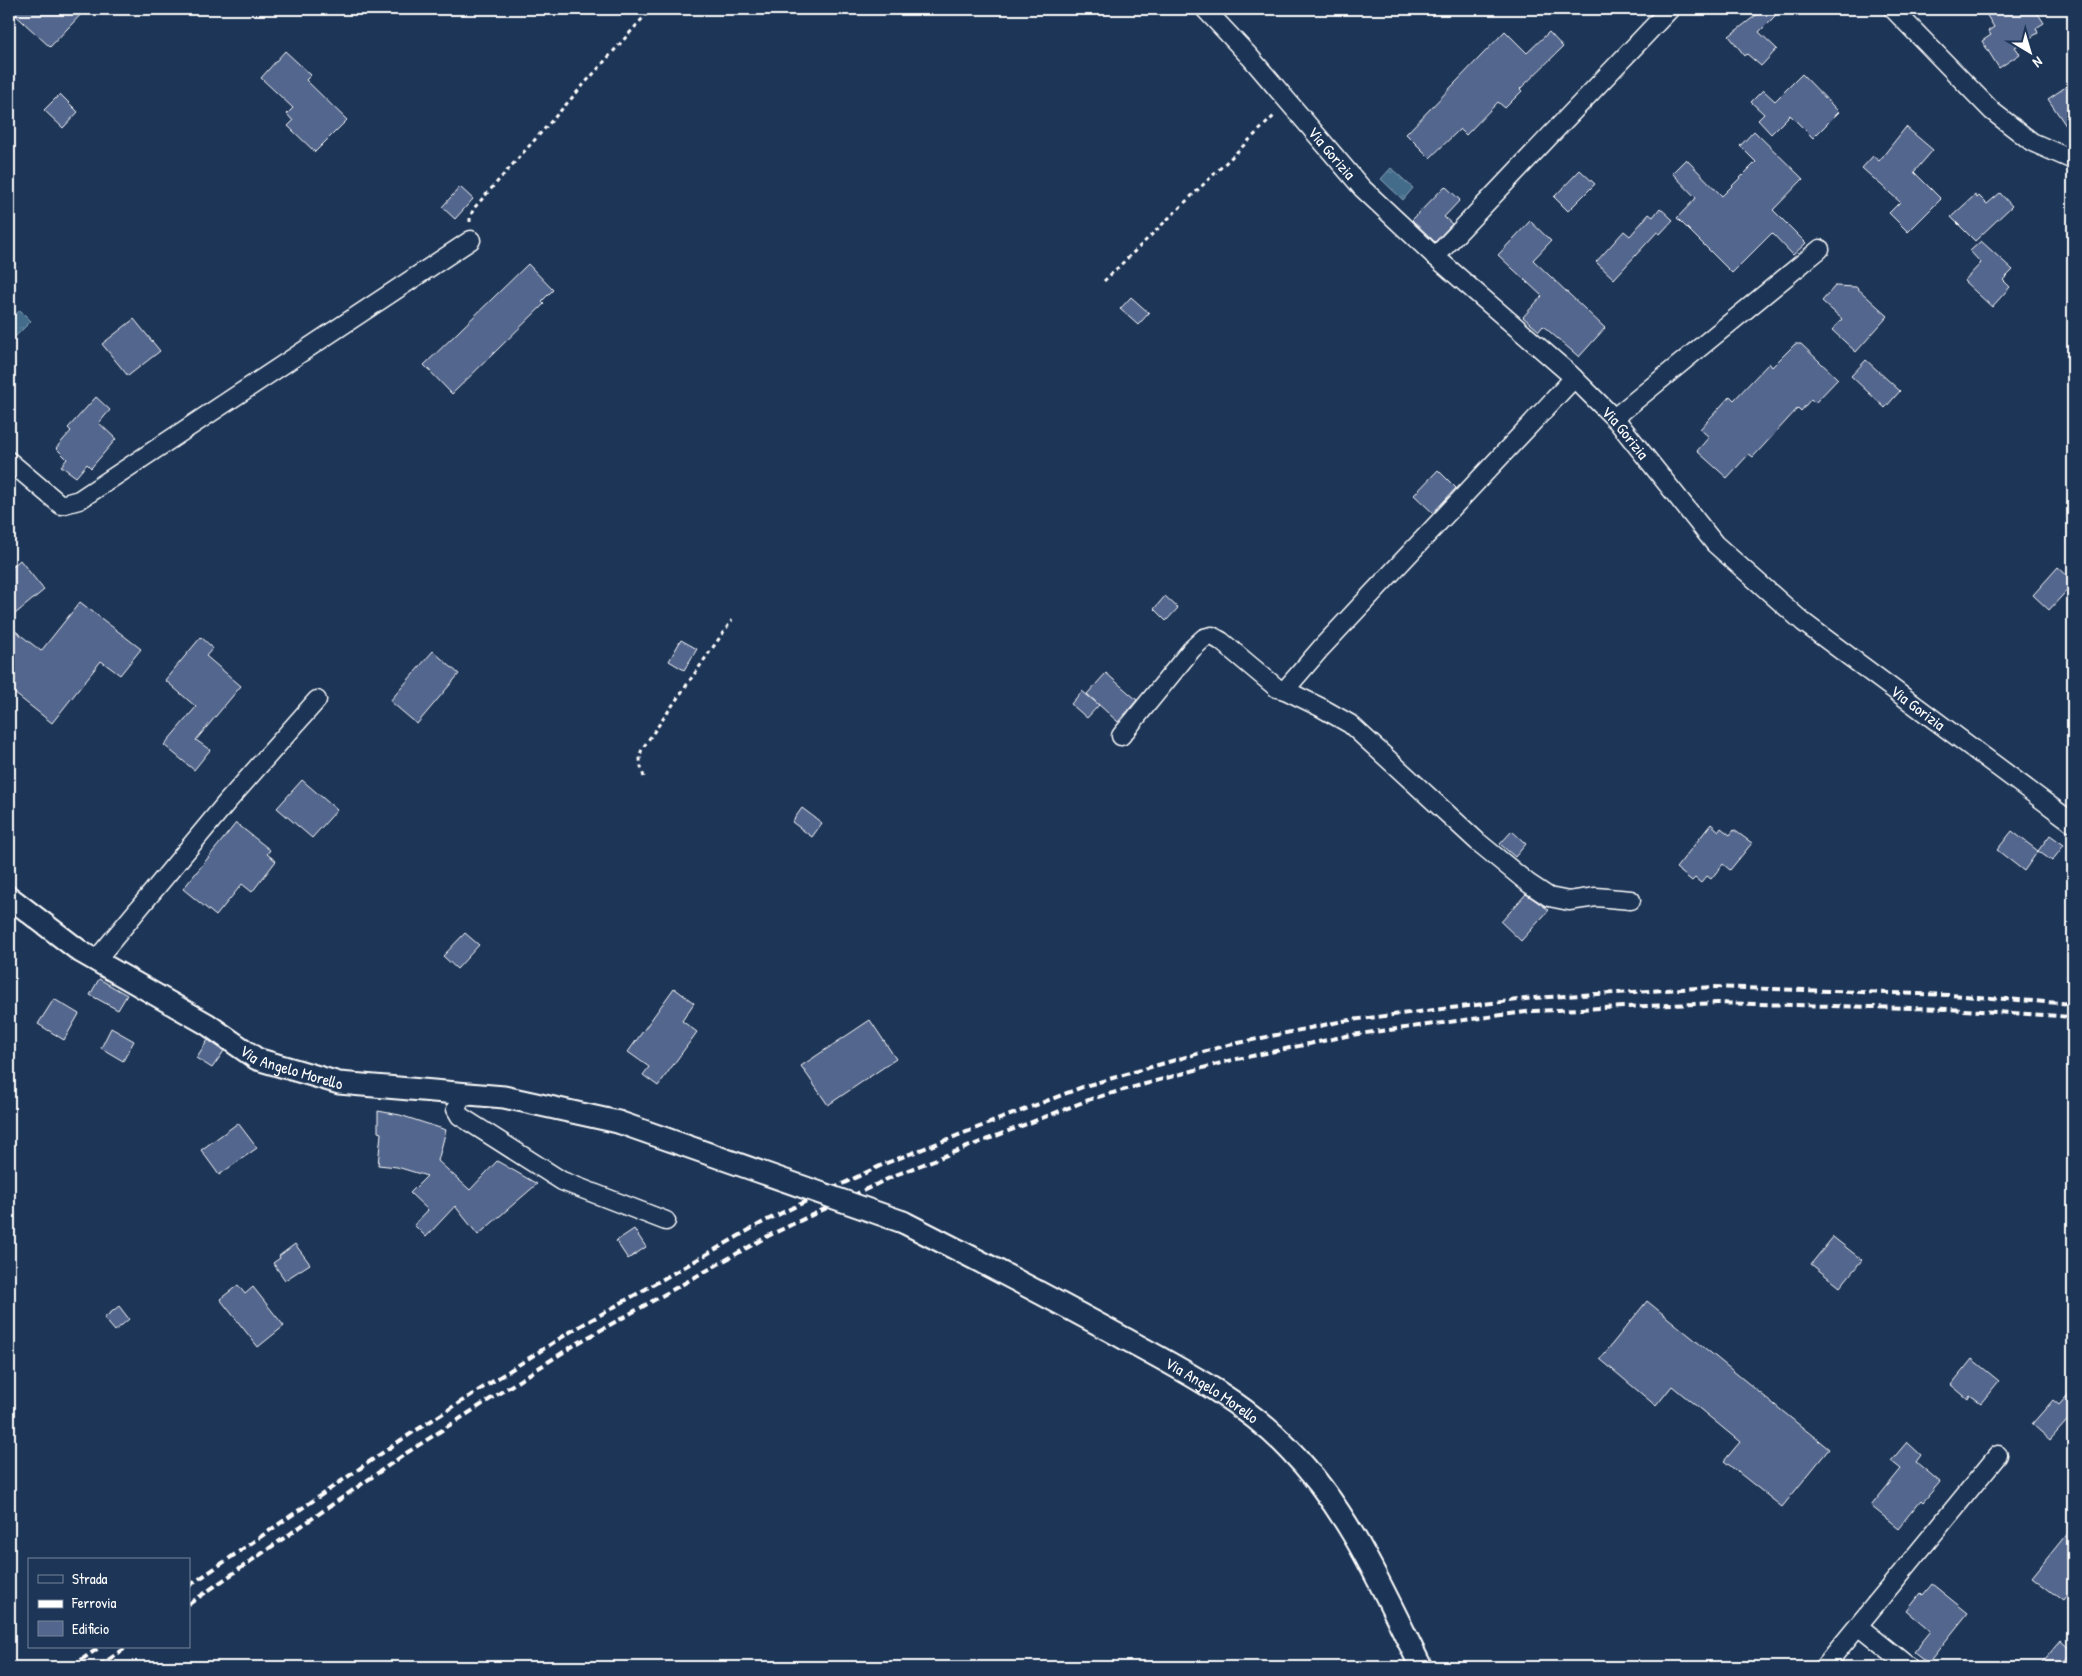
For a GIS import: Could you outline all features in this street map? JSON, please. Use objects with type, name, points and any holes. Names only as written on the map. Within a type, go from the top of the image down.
[{"type":"street","name":"Via Gorizia","points":[[1205,9],[1250,57],[1362,188],[1435,257],[1574,378],[1614,418],[1715,544],[1803,622],[2073,823]]},
{"type":"street","points":[[1435,257],[1670,9]]},
{"type":"street","points":[[1893,9],[1992,111],[2032,142],[2073,160]]},
{"type":"street","points":[[9,460],[61,505],[79,500],[471,240]]},
{"type":"street","points":[[1614,418],[1820,249]]},
{"type":"street","points":[[1284,690],[1574,378]]},
{"type":"street","points":[[1121,736],[1192,649],[1204,638],[1212,636],[1221,641],[1277,688],[1320,707],[1350,724],[1478,842],[1548,897],[1568,901],[1596,897],[1631,900]]},
{"type":"street","points":[[96,960],[227,802],[318,700]]},
{"type":"street","name":"Via Angelo Morello","points":[[9,897],[81,952],[207,1024],[257,1059],[339,1083],[504,1097],[618,1122],[903,1222],[1050,1297],[1155,1354],[1221,1393],[1272,1432],[1309,1471],[1344,1519],[1421,1667]]},
{"type":"street","points":[[462,1094],[456,1110],[460,1116],[562,1182],[666,1221]]},
{"type":"street","points":[[1824,1667],[1998,1455]]},
{"type":"street","points":[[1858,1626],[1909,1667]]},
{"type":"path","points":[[471,240],[470,217],[474,208],[651,9]]},
{"type":"path","points":[[1104,281],[1289,102]]},
{"type":"path","points":[[644,777],[639,755],[642,749],[732,620]]},
{"type":"water","points":[[1391,168],[1413,188],[1403,200],[1381,179]]},
{"type":"water","points":[[20,310],[31,321],[10,342],[9,321]]},
{"type":"building","points":[[9,9],[86,9],[50,47]]},
{"type":"building","points":[[1764,9],[1782,9],[1759,32],[1777,49],[1761,66],[1747,54],[1745,56],[1729,36]]},
{"type":"building","points":[[1983,9],[2035,9],[2044,23],[2036,28],[2038,33],[2015,47],[2020,54],[1999,68],[1982,41],[1991,35],[1988,31],[1994,27]]},
{"type":"building","points":[[1505,31],[1527,53],[1549,32],[1563,47],[1520,89],[1522,91],[1505,108],[1498,102],[1466,135],[1460,129],[1430,158],[1406,134]]},
{"type":"building","points":[[285,51],[311,75],[306,80],[347,120],[315,152],[288,126],[293,121],[287,114],[293,108],[261,78]]},
{"type":"building","points":[[1802,74],[1839,112],[1813,138],[1790,115],[1771,134],[1758,120],[1764,114],[1751,102],[1763,90],[1775,101]]},
{"type":"building","points":[[2073,82],[2073,136],[2048,99]]},
{"type":"building","points":[[60,94],[78,112],[63,128],[44,110]]},
{"type":"building","points":[[1906,127],[1933,150],[1914,172],[1941,199],[1908,232],[1889,213],[1900,202],[1862,168],[1873,156],[1879,161]]},
{"type":"building","points":[[1754,131],[1803,179],[1773,210],[1806,243],[1793,255],[1772,233],[1732,273],[1677,218],[1696,198],[1672,173],[1686,159],[1722,196],[1756,162],[1740,146]]},
{"type":"building","points":[[1580,170],[1595,184],[1568,211],[1554,197]]},
{"type":"building","points":[[1445,186],[1460,200],[1444,217],[1452,224],[1435,242],[1412,220]]},
{"type":"building","points":[[460,187],[473,199],[455,219],[442,207]]},
{"type":"building","points":[[2000,193],[2012,206],[1975,241],[1951,217],[1975,195],[1977,198],[1979,196],[1987,204]]},
{"type":"building","points":[[1660,208],[1673,220],[1660,234],[1657,232],[1614,279],[1596,262],[1624,231],[1630,236],[1649,214],[1653,217]]},
{"type":"building","points":[[1530,221],[1551,241],[1533,260],[1605,328],[1579,357],[1543,326],[1539,331],[1523,317],[1542,296],[1498,255]]},
{"type":"building","points":[[1981,241],[2013,270],[2003,280],[2010,287],[1992,307],[1964,281],[1981,263],[1970,251]]},
{"type":"building","points":[[528,264],[553,290],[542,301],[544,304],[452,394],[424,365]]},
{"type":"building","points":[[1835,286],[1856,287],[1888,316],[1856,352],[1832,330],[1842,319],[1822,301]]},
{"type":"building","points":[[1131,297],[1149,313],[1138,325],[1120,309]]},
{"type":"building","points":[[134,319],[160,351],[128,376],[102,344]]},
{"type":"building","points":[[1795,344],[1801,344],[1838,379],[1815,403],[1811,399],[1801,411],[1798,408],[1753,457],[1749,454],[1727,478],[1697,451],[1709,437],[1700,429],[1730,396],[1734,400],[1769,363],[1772,367]]},
{"type":"building","points":[[1866,360],[1900,391],[1885,408],[1851,376]]},
{"type":"building","points":[[96,397],[110,410],[99,423],[116,439],[91,468],[87,464],[76,477],[61,466],[67,459],[56,448],[71,431],[68,428]]},
{"type":"building","points":[[1438,470],[1456,488],[1433,513],[1414,495]]},
{"type":"building","points":[[20,560],[44,590],[9,619],[9,570]]},
{"type":"building","points":[[2058,567],[2073,581],[2073,584],[2049,610],[2033,595]]},
{"type":"building","points":[[1165,596],[1178,608],[1166,621],[1154,609]]},
{"type":"building","points":[[80,602],[141,649],[120,675],[101,661],[52,723],[9,689],[9,626],[41,651]]},
{"type":"building","points":[[201,637],[213,648],[206,656],[241,686],[196,740],[210,750],[194,770],[164,745],[196,707],[165,680]]},
{"type":"building","points":[[681,640],[697,649],[684,670],[669,661]]},
{"type":"building","points":[[433,651],[459,674],[417,724],[390,701]]},
{"type":"building","points":[[1106,673],[1137,700],[1118,722],[1087,694]]},
{"type":"building","points":[[1082,691],[1099,705],[1087,718],[1071,704]]},
{"type":"building","points":[[302,780],[337,810],[312,838],[277,808]]},
{"type":"building","points":[[802,808],[822,823],[812,837],[792,822]]},
{"type":"building","points":[[236,823],[270,850],[267,854],[276,861],[252,892],[242,884],[216,916],[183,889]]},
{"type":"building","points":[[1711,824],[1719,831],[1721,828],[1730,835],[1734,830],[1752,843],[1730,870],[1723,864],[1711,879],[1707,876],[1701,883],[1695,878],[1692,881],[1676,868]]},
{"type":"building","points":[[1512,831],[1526,844],[1515,857],[1500,844]]},
{"type":"building","points":[[2012,831],[2038,851],[2024,871],[1997,850]]},
{"type":"building","points":[[2050,835],[2064,845],[2052,861],[2038,851]]},
{"type":"building","points":[[1526,894],[1549,910],[1521,941],[1501,922]]},
{"type":"building","points":[[465,933],[479,945],[457,969],[443,956]]},
{"type":"building","points":[[99,979],[127,995],[118,1010],[90,995]]},
{"type":"building","points":[[674,988],[694,1003],[682,1021],[697,1032],[658,1086],[643,1075],[649,1067],[628,1052]]},
{"type":"building","points":[[54,999],[79,1014],[64,1040],[38,1024]]},
{"type":"building","points":[[870,1020],[896,1059],[828,1105],[801,1066]]},
{"type":"building","points":[[111,1028],[134,1041],[123,1061],[101,1048]]},
{"type":"building","points":[[208,1040],[224,1051],[212,1068],[196,1058]]},
{"type":"building","points":[[378,1111],[400,1115],[446,1130],[438,1161],[470,1190],[497,1161],[537,1184],[478,1235],[455,1206],[426,1237],[414,1225],[428,1210],[410,1193],[427,1176],[397,1167],[378,1165],[381,1133],[378,1132]]},
{"type":"building","points":[[238,1123],[257,1148],[219,1175],[201,1150]]},
{"type":"building","points":[[634,1229],[646,1247],[628,1259],[616,1241]]},
{"type":"building","points":[[1833,1237],[1862,1260],[1840,1287],[1811,1264]]},
{"type":"building","points":[[295,1244],[310,1264],[285,1280],[273,1263]]},
{"type":"building","points":[[238,1285],[245,1294],[253,1287],[284,1326],[258,1347],[220,1299]]},
{"type":"building","points":[[1647,1301],[1829,1449],[1782,1507],[1724,1461],[1740,1442],[1672,1386],[1656,1406],[1600,1359]]},
{"type":"building","points":[[119,1306],[129,1319],[115,1331],[104,1318]]},
{"type":"building","points":[[1972,1359],[1999,1381],[1981,1403],[1970,1395],[1968,1399],[1951,1385]]},
{"type":"building","points":[[2073,1389],[2073,1414],[2050,1440],[2032,1424],[2053,1400],[2059,1405]]},
{"type":"building","points":[[1907,1442],[1921,1455],[1916,1462],[1940,1482],[1923,1502],[1921,1500],[1898,1528],[1871,1506],[1901,1469],[1891,1461]]},
{"type":"building","points":[[2073,1526],[2073,1587],[2063,1601],[2032,1577]]},
{"type":"building","points":[[1932,1584],[1968,1613],[1928,1663],[1914,1652],[1931,1631],[1907,1611],[1921,1593],[1923,1595]]},
{"type":"building","points":[[2061,1640],[2073,1651],[2059,1667],[2038,1667]]},
{"type":"railway","points":[[190,1585],[401,1440],[570,1332],[765,1221],[884,1164],[1085,1086],[1224,1046],[1343,1021],[1534,998],[1713,987],[1950,995],[2073,1004]]},
{"type":"railway","points":[[190,1603],[408,1452],[576,1344],[770,1235],[898,1174],[1091,1099],[1228,1061],[1351,1035],[1533,1011],[1717,1003],[1949,1009],[2073,1017]]},
{"type":"railway","points":[[71,1667],[99,1648]]},
{"type":"railway","points":[[98,1667],[126,1648]]}]
